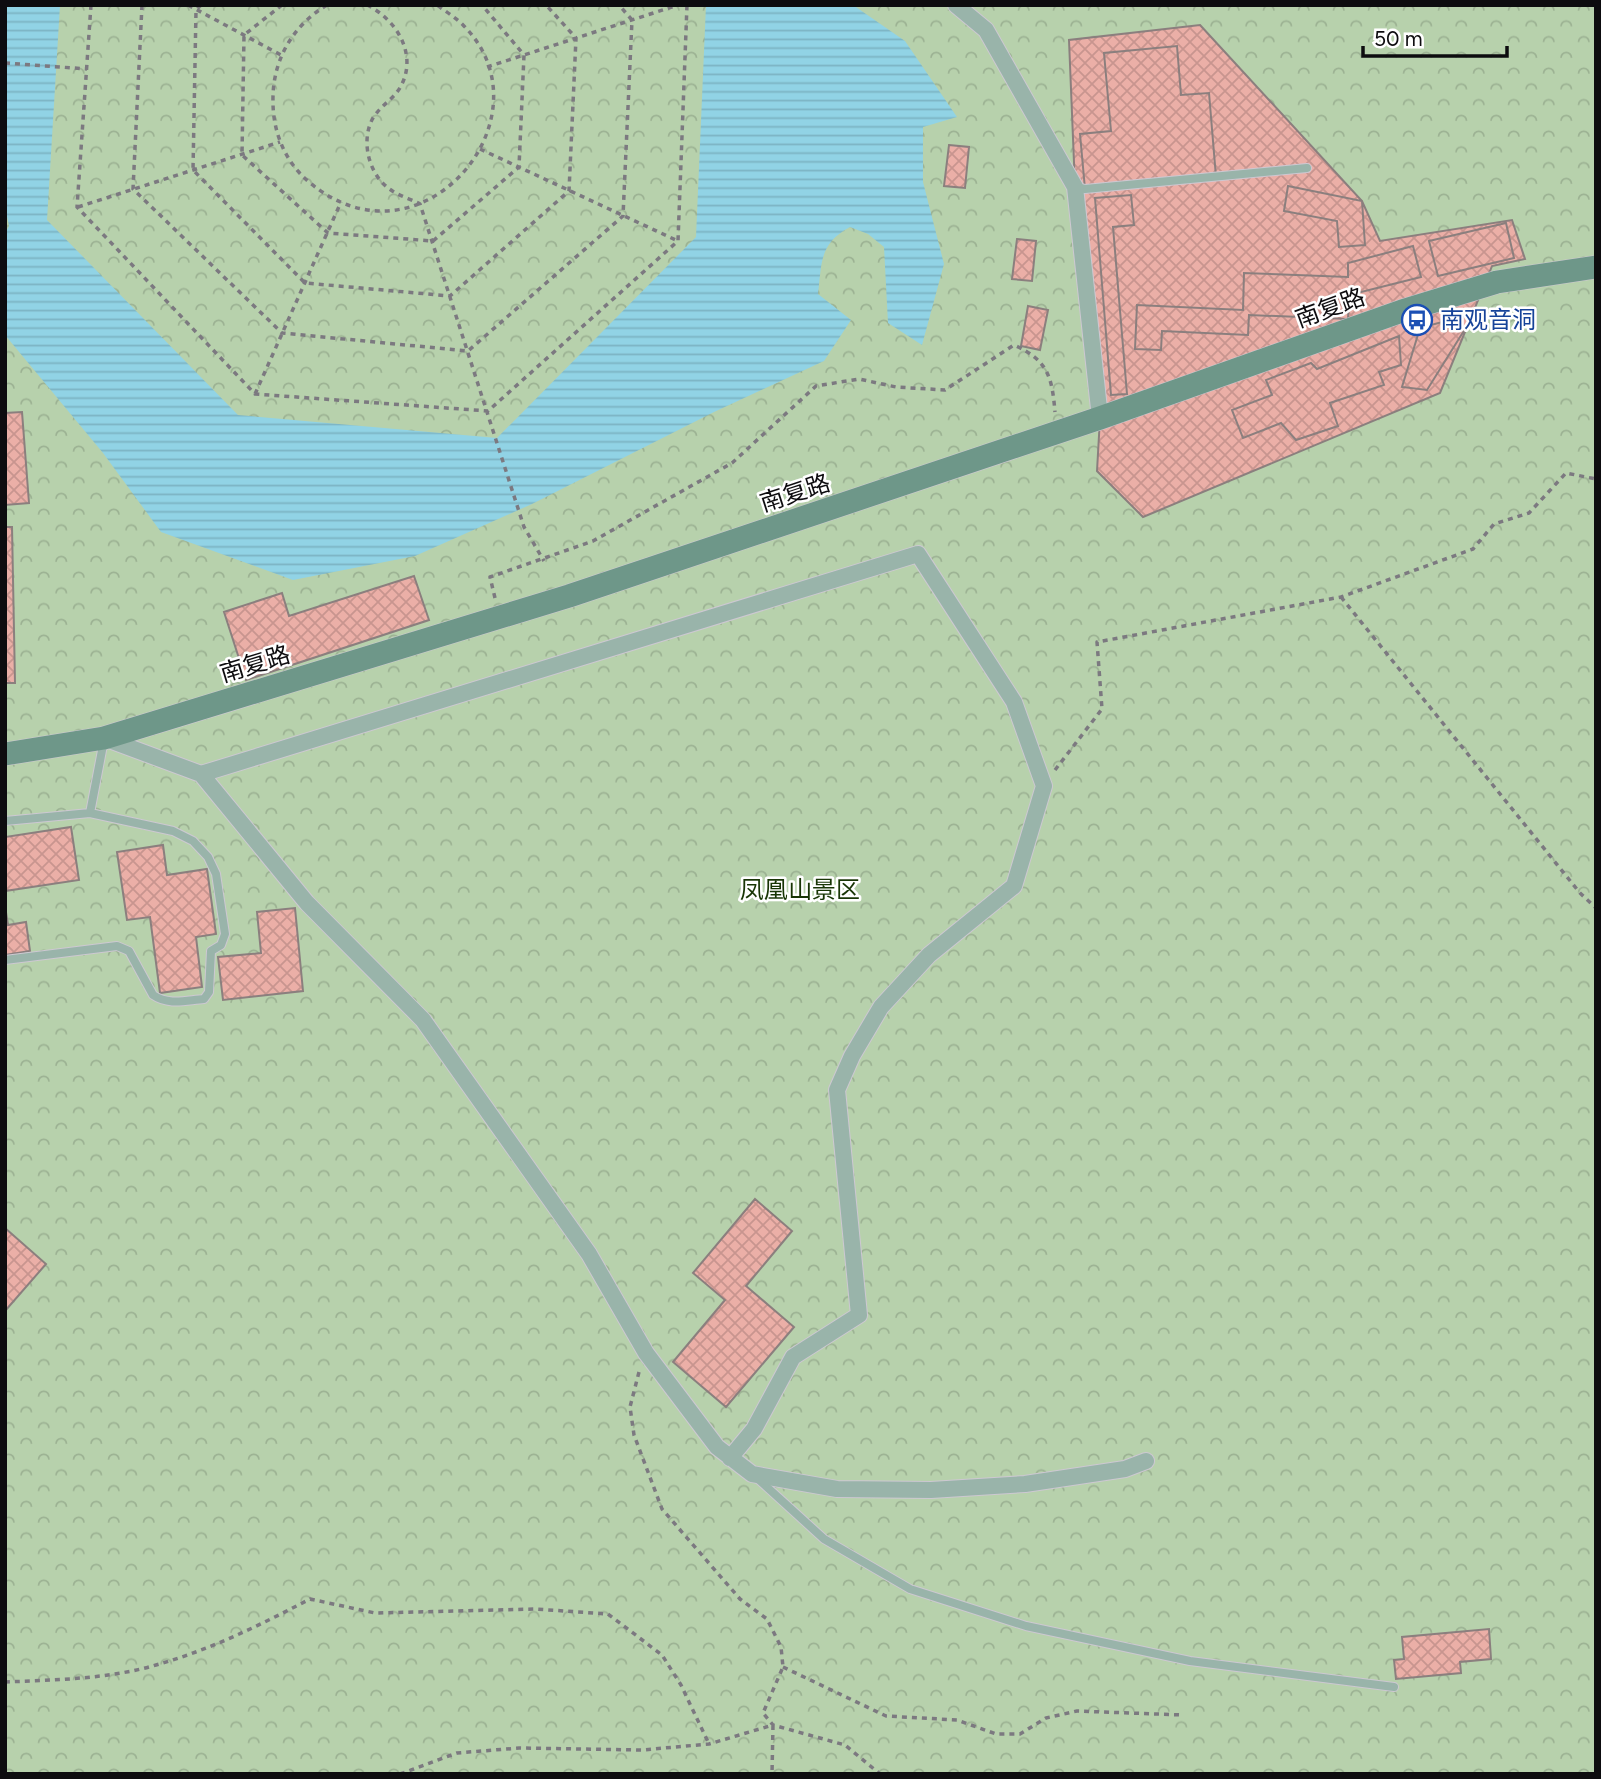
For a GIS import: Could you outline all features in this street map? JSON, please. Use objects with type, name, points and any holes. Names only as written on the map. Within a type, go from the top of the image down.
[{"type":"street","points":[[956,5],[986,30],[1075,187],[1100,418]]},
{"type":"street","name":"南复路","points":[[5,754],[104,738],[500,617],[1100,418],[1402,311],[1497,282],[1596,267]]},
{"type":"street","points":[[201,774],[918,554],[1014,702],[1044,786],[1014,886],[929,955],[881,1007],[852,1056],[837,1090],[859,1315],[793,1357],[754,1429],[730,1458]]},
{"type":"street","points":[[104,738],[201,774],[307,903],[423,1020],[589,1254],[646,1353],[717,1447],[752,1474],[837,1489],[931,1490],[1025,1484],[1125,1469],[1146,1461]]},
{"type":"lane","points":[[1075,187],[1098,188],[1307,168]]},
{"type":"lane","points":[[90,813],[104,738]]},
{"type":"lane","points":[[5,821],[90,813],[173,831],[193,841],[208,856],[216,874],[225,934],[221,945],[211,951],[208,996],[170,1002],[153,995],[129,951],[117,946],[5,960]]},
{"type":"lane","points":[[752,1474],[824,1539],[910,1589],[1026,1626],[1190,1661],[1394,1687]]},
{"type":"path","points":[[91,5],[77,207],[255,394],[488,411],[678,242],[687,5]]},
{"type":"path","points":[[142,5],[133,189],[282,333],[468,351],[623,216],[632,20],[620,5]]},
{"type":"path","points":[[188,5],[281,55]]},
{"type":"path","points":[[201,5],[196,10],[193,170],[305,283],[450,296],[569,191],[576,38],[546,5]]},
{"type":"path","points":[[282,5],[244,36],[242,155],[328,233],[433,241],[519,167],[524,55],[482,5]]},
{"type":"path","points":[[327,5],[313,14],[295,33],[281,55],[272,88],[273,116],[280,142],[303,177],[319,191],[341,202],[375,211],[420,204],[454,184],[480,149],[492,104],[487,67],[476,41],[463,25],[437,5]]},
{"type":"path","points":[[368,5],[378,10],[398,30],[406,60],[401,86],[372,120],[367,147],[378,179],[391,191],[420,204],[524,527],[544,561]]},
{"type":"path","points":[[487,67],[678,5]]},
{"type":"path","points":[[5,63],[88,69]]},
{"type":"path","points":[[77,207],[280,142]]},
{"type":"path","points":[[480,149],[678,242]]},
{"type":"path","points":[[255,394],[341,202]]},
{"type":"path","points":[[500,617],[490,577],[515,567],[544,561],[593,541],[732,463],[816,386],[859,379],[896,387],[945,390],[1014,345],[1034,353],[1052,380],[1058,432]]},
{"type":"path","points":[[1044,786],[1102,709],[1097,642],[1340,597],[1473,549],[1494,524],[1529,513],[1566,473],[1596,479]]},
{"type":"path","points":[[1340,597],[1580,893],[1596,908]]},
{"type":"path","points":[[646,1353],[630,1407],[634,1435],[662,1509],[740,1599],[767,1619],[781,1647],[783,1667],[764,1713],[773,1725],[772,1774]]},
{"type":"path","points":[[5,1682],[62,1680],[154,1666],[239,1636],[310,1598],[375,1613],[534,1609],[608,1614],[662,1656],[681,1685],[709,1744]]},
{"type":"path","points":[[783,1667],[886,1716],[957,1720],[996,1734],[1020,1734],[1046,1718],[1077,1711],[1183,1715]]},
{"type":"path","points":[[400,1774],[457,1753],[519,1748],[642,1750],[709,1744],[773,1725],[845,1745],[880,1774]]},
{"type":"green space","name":"凤凰山景区","points":[[5,5],[1596,5],[1596,1774],[5,1774]]},
{"type":"water","points":[[5,5],[60,5],[47,220],[238,415],[497,438],[696,237],[706,5],[853,5],[905,41],[957,117],[923,127],[923,182],[944,264],[922,345],[888,323],[884,247],[868,234],[850,227],[832,240],[822,263],[818,294],[851,320],[824,361],[714,412],[532,504],[415,556],[293,580],[161,532],[103,453],[5,335],[5,234],[9,226],[5,206]]},
{"type":"building","points":[[1200,25],[1362,201],[1380,241],[1512,220],[1525,259],[1492,266],[1440,393],[1143,517],[1097,471],[1100,418],[1075,187],[1069,40]]},
{"type":"building","points":[[1177,46],[1181,95],[1209,93],[1216,177],[1085,189],[1080,134],[1111,131],[1104,53]]},
{"type":"building","points":[[949,145],[969,147],[965,188],[944,186]]},
{"type":"building","points":[[1288,186],[1362,201],[1365,245],[1339,247],[1337,221],[1284,211]]},
{"type":"building","points":[[1131,195],[1134,225],[1113,227],[1127,394],[1111,395],[1095,198]]},
{"type":"building","points":[[1506,223],[1514,258],[1438,276],[1429,241]]},
{"type":"building","points":[[1017,239],[1036,241],[1032,281],[1012,279]]},
{"type":"building","points":[[1413,246],[1421,277],[1349,295],[1348,319],[1249,315],[1248,335],[1162,331],[1161,350],[1135,349],[1137,305],[1243,310],[1244,273],[1348,277],[1348,263]]},
{"type":"building","points":[[1028,306],[1048,310],[1040,350],[1021,346]]},
{"type":"building","points":[[1475,313],[1427,390],[1402,387],[1420,328]]},
{"type":"building","points":[[1399,336],[1401,365],[1379,372],[1384,385],[1330,403],[1338,426],[1296,440],[1281,423],[1243,438],[1232,410],[1272,395],[1266,380],[1311,363],[1317,369]]},
{"type":"building","points":[[22,412],[29,503],[5,505],[5,413]]},
{"type":"building","points":[[5,527],[12,527],[15,683],[5,683]]},
{"type":"building","points":[[414,576],[429,620],[246,680],[224,612],[282,593],[289,616]]},
{"type":"building","points":[[71,827],[79,880],[5,891],[5,837]]},
{"type":"building","points":[[163,845],[167,875],[207,869],[216,934],[196,937],[202,987],[160,993],[150,917],[127,920],[117,852]]},
{"type":"building","points":[[5,906],[8,925],[26,922],[30,951],[5,955]]},
{"type":"building","points":[[295,908],[303,991],[223,1000],[218,957],[261,953],[257,912]]},
{"type":"building","points":[[755,1199],[792,1231],[746,1286],[794,1327],[726,1407],[673,1362],[725,1300],[693,1273]]},
{"type":"building","points":[[5,1228],[46,1264],[5,1311]]},
{"type":"building","points":[[1489,1629],[1491,1659],[1460,1662],[1461,1673],[1396,1679],[1394,1660],[1404,1659],[1402,1637]]},
{"type":"place","name":"南观音洞","points":[[1417,320]]}]
